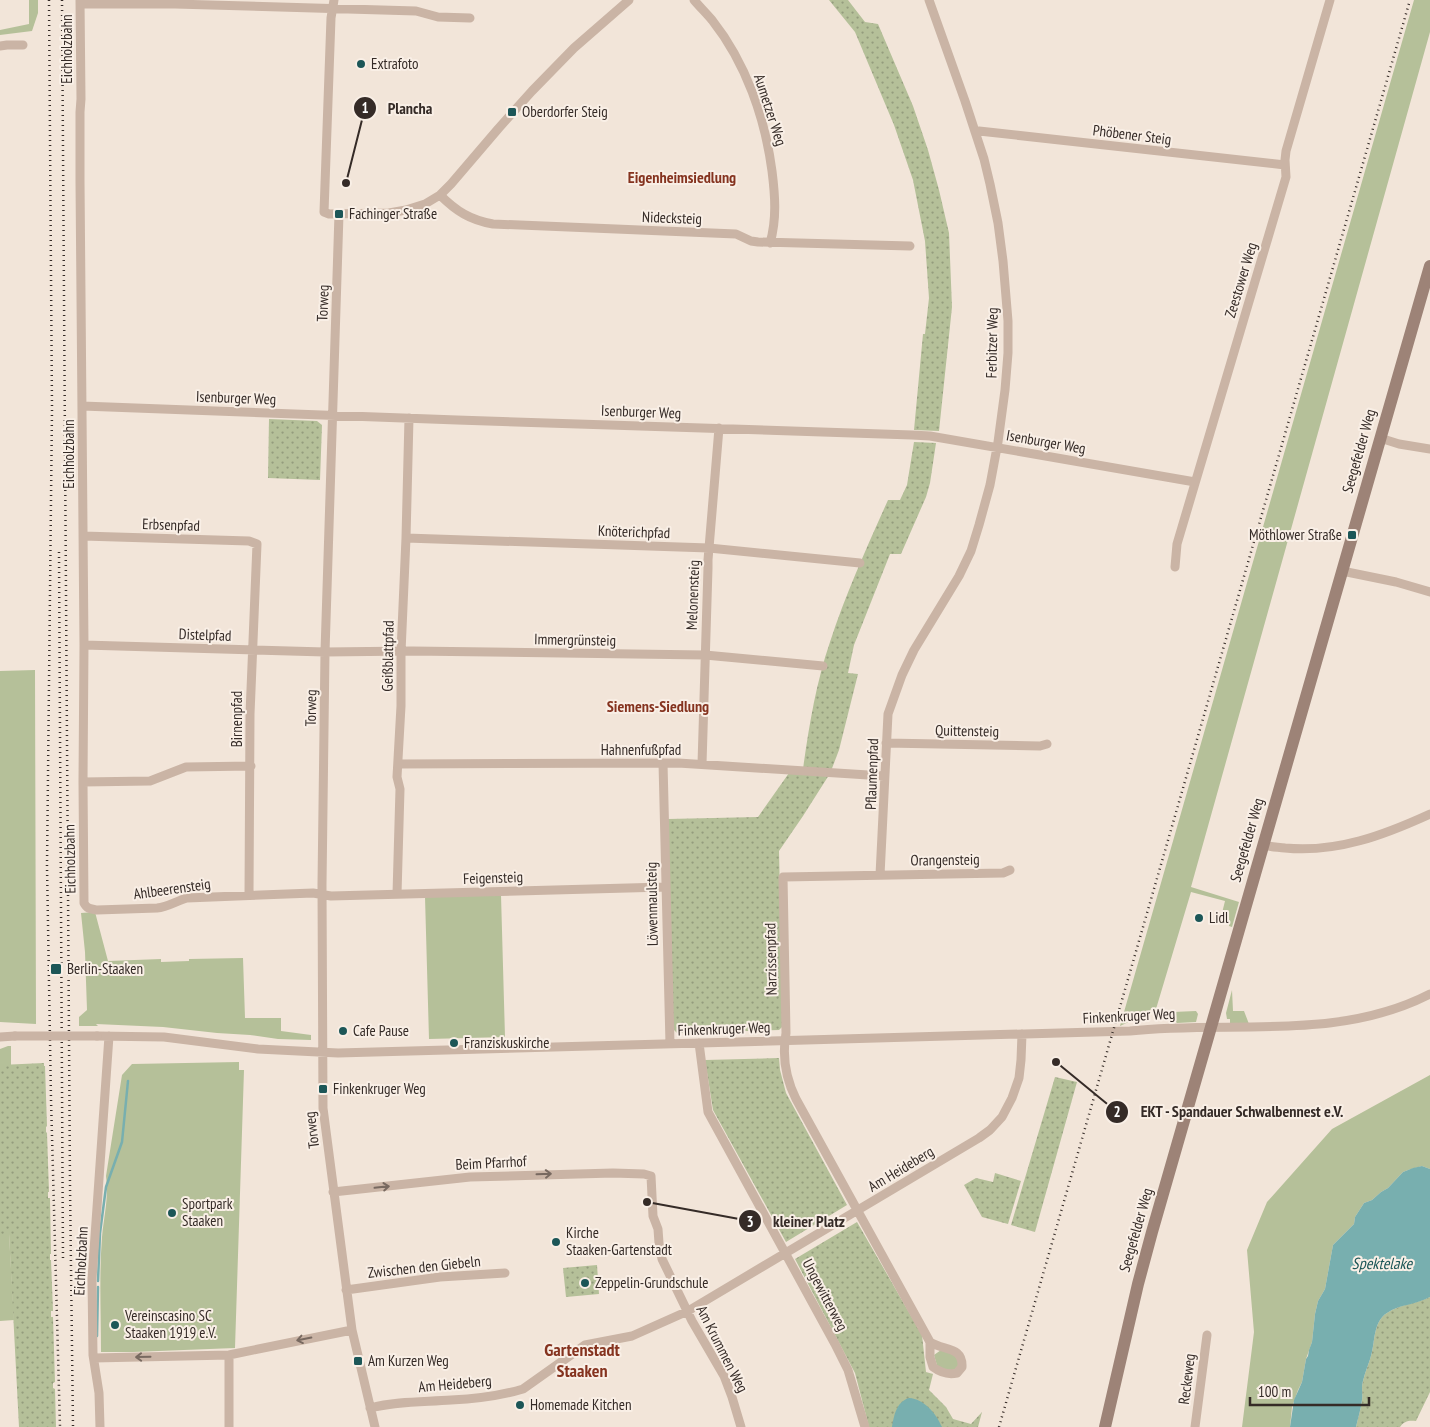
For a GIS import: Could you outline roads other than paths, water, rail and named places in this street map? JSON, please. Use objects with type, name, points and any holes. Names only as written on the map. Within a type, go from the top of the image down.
[{"type":"street","points":[[333,4],[330,18],[324,212],[339,214],[389,213],[406,210],[425,204],[440,195],[532,90],[574,48],[629,0]]},
{"type":"street","name":"Aumetzer Weg","points":[[694,0],[710,18],[731,49],[747,79],[762,120],[775,193],[775,225],[770,243]]},
{"type":"street","name":"Ferbitzer Weg","points":[[902,675],[914,650],[970,555],[980,526],[1002,419],[1008,353],[1006,290],[998,222],[986,168],[929,0]]},
{"type":"street","name":"Zeestower Weg","points":[[1175,567],[1177,544],[1286,177],[1284,160],[1286,151],[1330,0]]},
{"type":"street","points":[[80,2],[333,4],[418,11],[438,17],[470,18]]},
{"type":"street","name":"Eichholzbahn","points":[[80,2],[84,645],[83,782],[84,903],[87,908]]},
{"type":"street","points":[[0,46],[7,44],[24,45]]},
{"type":"street","name":"Phöbener Steig","points":[[975,132],[1285,165]]},
{"type":"street","name":"Nidecksteig","points":[[440,195],[467,217],[493,224],[736,234],[752,241],[770,243],[910,246]]},
{"type":"street","name":"Torweg","points":[[339,214],[326,652],[322,895],[323,1108],[352,1330],[375,1427]]},
{"type":"street","name":"Seegefelder Weg","points":[[1105,1427],[1138,1284],[1380,438],[1426,294],[1430,266]]},
{"type":"street","name":"Isenburger Weg","points":[[82,406],[930,436],[1195,482]]},
{"type":"street","name":"Geißblattpfad","points":[[397,894],[400,789],[398,764],[408,418]]},
{"type":"street","name":"Melonensteig","points":[[702,764],[708,548],[719,428]]},
{"type":"street","points":[[1380,438],[1399,444],[1430,449]]},
{"type":"street","name":"Erbsenpfad","points":[[83,536],[249,541],[258,544]]},
{"type":"street","name":"Knöterichpfad","points":[[406,538],[708,548],[860,563]]},
{"type":"street","name":"Birnenpfad","points":[[250,896],[250,714],[258,544]]},
{"type":"street","points":[[1342,572],[1396,582],[1430,592]]},
{"type":"street","name":"Distelpfad","points":[[84,645],[326,652]]},
{"type":"street","name":"Immergrünsteig","points":[[326,652],[705,655],[823,666]]},
{"type":"street","name":"Pflaumenpfad","points":[[880,876],[886,787],[884,776],[888,714],[902,675]]},
{"type":"street","name":"Quittensteig","points":[[886,743],[1040,746],[1047,744]]},
{"type":"street","name":"Hahnenfußpfad","points":[[398,764],[663,763],[884,776]]},
{"type":"street","name":"Löwenmaulsteig","points":[[663,763],[670,1044]]},
{"type":"street","points":[[83,782],[150,781],[186,766],[251,766]]},
{"type":"street","points":[[1263,845],[1302,850],[1332,847],[1381,834],[1430,814]]},
{"type":"street","name":"Orangensteig","points":[[880,876],[1003,873],[1010,870]]},
{"type":"street","name":"Narzissenpfad","points":[[785,1041],[784,877],[880,876]]},
{"type":"street","name":"Feigensteig","points":[[322,895],[665,887]]},
{"type":"street","name":"Ahlbeerensteig","points":[[87,908],[97,910],[157,908],[166,907],[187,898],[314,893],[322,895]]},
{"type":"street","name":"Finkenkruger Weg","points":[[0,1037],[164,1037],[258,1049],[322,1053],[1130,1031],[1187,1027],[1299,1026],[1376,1014],[1430,994]]},
{"type":"street","name":"Am Heideberg","points":[[370,1408],[396,1403],[452,1400],[504,1394],[523,1389],[585,1345],[640,1334],[688,1311],[990,1130],[1002,1117],[1012,1098],[1019,1078],[1022,1034]]},
{"type":"street","name":"Eichholzbahn","points":[[100,1427],[99,1393],[94,1358],[92,1279],[109,1036]]},
{"type":"street","points":[[785,1041],[787,1073],[792,1090],[930,1342]]},
{"type":"street","name":"Ungewitterweg","points":[[699,1043],[708,1112],[848,1370],[865,1427]]},
{"type":"street","name":"Beim Pfarrhof","points":[[333,1192],[470,1177],[613,1172],[651,1176]]},
{"type":"street","name":"Am Krummen Weg","points":[[651,1176],[653,1216],[658,1229],[662,1259],[695,1327],[724,1376],[741,1427]]},
{"type":"street","name":"Zwischen den Giebeln","points":[[346,1290],[440,1277],[505,1273]]},
{"type":"street","points":[[94,1358],[229,1355],[352,1330]]},
{"type":"street","name":"Reckeweg","points":[[1195,1427],[1207,1335]]},
{"type":"street","points":[[229,1355],[229,1427]]},
{"type":"water","name":"Spektelake","points":[[1422,1166],[1430,1169],[1430,1297],[1392,1310],[1383,1316],[1377,1325],[1371,1356],[1362,1384],[1362,1403],[1356,1427],[1290,1427],[1294,1400],[1302,1382],[1306,1359],[1312,1342],[1318,1301],[1325,1289],[1333,1245],[1354,1224],[1355,1217],[1364,1203],[1372,1200],[1388,1188],[1403,1172]]},
{"type":"water","points":[[909,1398],[920,1401],[929,1408],[942,1427],[892,1427],[898,1406]]},
{"type":"waterway","points":[[98,1281],[100,1233],[106,1187],[122,1142],[128,1081]]},
{"type":"waterway","points":[[97,1336],[98,1287]]},
{"type":"railway","points":[[49,0],[52,409],[47,866],[60,1427]]},
{"type":"railway","points":[[62,0],[73,1427]]},
{"type":"railway","points":[[999,1427],[1410,0]]},
{"type":"railway","points":[[59,552],[63,1262]]},
{"type":"place","name":"Extrafoto","points":[[361,64]]},
{"type":"place","name":"Oberdorfer Steig","points":[[512,112]]},
{"type":"place","name":"Plancha","points":[[346,183]]},
{"type":"place","name":"Fachinger Straße","points":[[339,214]]},
{"type":"place","name":"Möthlower Straße","points":[[1352,535]]},
{"type":"place","name":"Lidl","points":[[1199,918]]},
{"type":"place","name":"Berlin-Staaken","points":[[56,969]]},
{"type":"place","name":"Cafe Pause","points":[[343,1031]]},
{"type":"place","name":"Franziskuskirche","points":[[454,1043]]},
{"type":"place","name":"EKT - Spandauer Schwalbennest e.V.","points":[[1056,1062]]},
{"type":"place","name":"Finkenkruger Weg","points":[[323,1089]]},
{"type":"place","name":"kleiner Platz","points":[[647,1202]]},
{"type":"place","name":"Sportpark Staaken","points":[[172,1213]]},
{"type":"place","name":"Kirche Staaken-Gartenstadt","points":[[556,1242]]},
{"type":"place","name":"Zeppelin-Grundschule","points":[[585,1283]]},
{"type":"place","name":"Vereinscasino SC Staaken 1919 e.V.","points":[[115,1325]]},
{"type":"place","name":"Am Kurzen Weg","points":[[358,1361]]},
{"type":"place","name":"Homemade Kitchen","points":[[520,1405]]},
{"type":"district","name":"Eigenheimsiedlung","points":[[682,177]]},
{"type":"district","name":"Siemens-Siedlung","points":[[658,706]]},
{"type":"district","name":"Gartenstadt Staaken","points":[[582,1360]]}]
